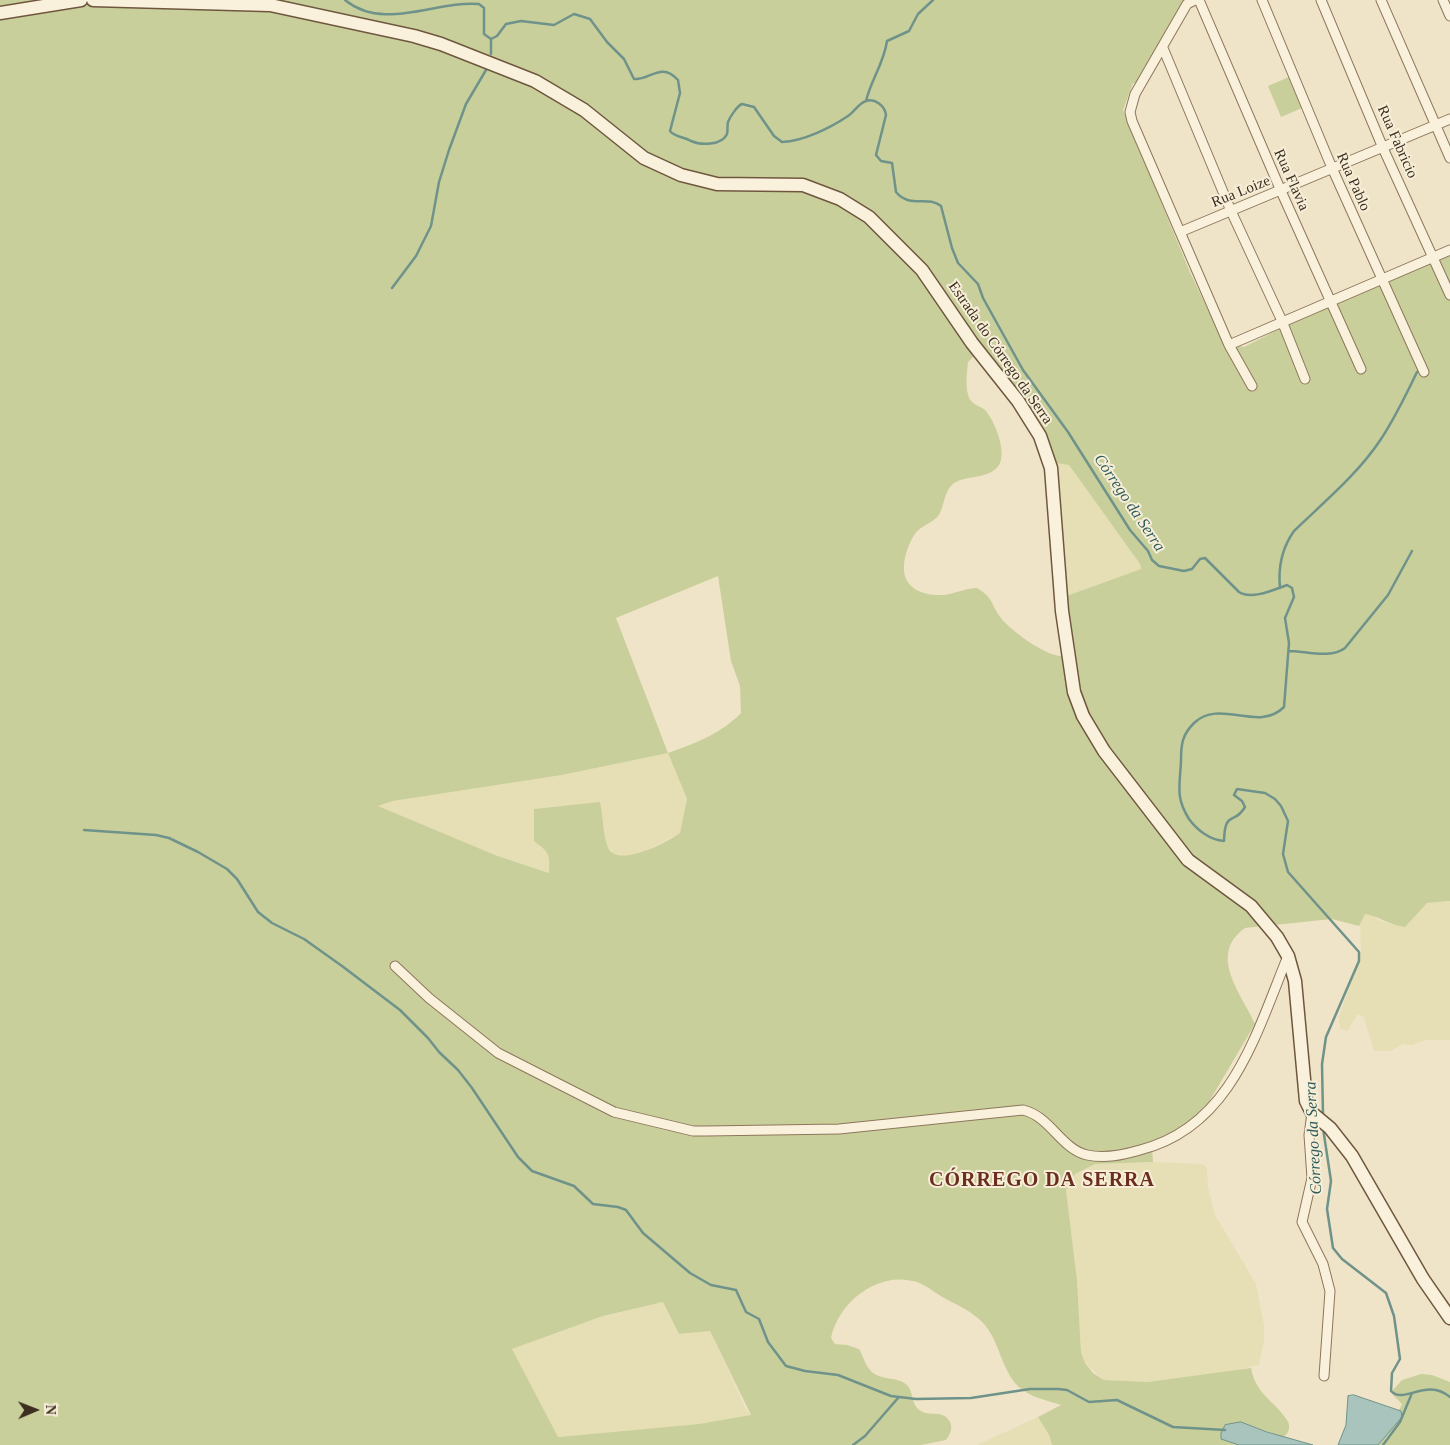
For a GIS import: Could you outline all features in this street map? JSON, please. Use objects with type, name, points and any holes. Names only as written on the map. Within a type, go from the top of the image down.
[{"type":"street","points":[[0,13],[81,0]]},
{"type":"street","name":"Estrada do Córrego da Serra","points":[[93,0],[270,3],[414,36],[441,44],[535,81],[584,110],[644,158],[681,175],[717,184],[803,185],[840,199],[869,217],[922,270],[972,343],[1018,401],[1040,436],[1051,468],[1058,572],[1073,683],[1083,716],[1091,732],[1188,860],[1251,906],[1277,937],[1288,956],[1295,981],[1303,1088],[1316,1116],[1330,1128],[1352,1156],[1423,1279],[1450,1318]]},
{"type":"street","points":[[1197,0],[1187,4],[1135,94],[1130,112],[1132,121],[1229,345],[1252,386]]},
{"type":"street","name":"Rua Flavia","points":[[1197,0],[1361,369]]},
{"type":"street","name":"Rua Pablo","points":[[1262,0],[1332,168],[1424,372]]},
{"type":"street","name":"Rua Fabricio","points":[[1321,0],[1384,148],[1450,295]]},
{"type":"street","points":[[1381,0],[1450,158]]},
{"type":"street","points":[[1443,0],[1450,16]]},
{"type":"street","points":[[1163,48],[1231,211],[1282,321],[1304,379]]},
{"type":"street","name":"Rua Loize","points":[[1180,232],[1450,119]]},
{"type":"street","points":[[1229,345],[1450,250]]},
{"type":"street","points":[[395,966],[429,998],[492,1048],[614,1112],[693,1131],[706,1131],[839,1129],[1023,1110],[1037,1116],[1078,1153],[1100,1157],[1120,1155],[1156,1146],[1178,1135],[1211,1110],[1225,1094],[1240,1068],[1288,956]]},
{"type":"street","points":[[1316,1116],[1309,1135],[1312,1178],[1302,1222],[1323,1264],[1330,1291],[1324,1376]]},
{"type":"shaded area","points":[[1062,462],[1069,465],[1140,564],[1141,569],[1061,598],[1056,463]]},
{"type":"shaded area","points":[[668,753],[687,799],[680,833],[638,855],[621,856],[613,853],[607,846],[600,802],[540,845],[545,848],[549,855],[550,873],[495,855],[377,806],[393,801],[562,775]]},
{"type":"shaded area","points":[[1450,901],[1450,1040],[1425,1040],[1412,1045],[1403,1044],[1391,1051],[1374,1051],[1364,1018],[1358,1014],[1347,1031],[1340,1028],[1339,1017],[1361,952],[1360,920],[1365,914],[1371,914],[1380,921],[1404,927],[1427,903]]},
{"type":"shaded area","points":[[1153,1162],[1203,1164],[1207,1168],[1208,1187],[1215,1215],[1256,1284],[1264,1325],[1264,1340],[1259,1365],[1216,1374],[1148,1382],[1104,1380],[1085,1363],[1081,1352],[1077,1280],[1066,1190],[1075,1174],[1095,1164]]},
{"type":"shaded area","points":[[663,1302],[679,1334],[710,1331],[751,1416],[699,1424],[557,1437],[512,1349],[603,1316]]},
{"type":"shaded area","points":[[1038,1417],[1049,1435],[1052,1445],[977,1445]]},
{"type":"green space","points":[[0,0],[1185,0],[1180,22],[1139,84],[1133,83],[1123,110],[1189,270],[1223,342],[1244,347],[1317,310],[1450,255],[1450,901],[1427,903],[1405,927],[1365,914],[1359,926],[1332,919],[1245,928],[1234,939],[1229,950],[1228,962],[1236,988],[1255,1024],[1203,1112],[1152,1148],[1153,1162],[1095,1164],[1075,1174],[1066,1190],[1077,1280],[1081,1352],[1085,1363],[1093,1373],[1104,1380],[1148,1382],[1251,1368],[1253,1377],[1261,1391],[1288,1422],[1289,1430],[1285,1436],[1283,1437],[1252,1426],[1222,1439],[1239,1445],[1052,1445],[1049,1435],[1038,1417],[1061,1405],[1034,1396],[1019,1387],[1008,1373],[994,1339],[976,1316],[921,1284],[903,1279],[889,1280],[875,1285],[852,1301],[842,1312],[835,1324],[831,1338],[835,1344],[859,1349],[868,1367],[876,1375],[900,1381],[908,1386],[919,1410],[945,1416],[951,1424],[950,1434],[946,1440],[921,1445],[0,1445]],"holes":[[[979,356],[1046,444],[1056,463],[1069,465],[1140,564],[1141,569],[1061,598],[1064,656],[1049,653],[1021,636],[1001,618],[990,599],[977,588],[936,595],[917,590],[912,587],[905,577],[904,561],[911,541],[917,531],[939,515],[949,488],[961,480],[992,472],[1000,463],[1002,451],[996,428],[985,410],[975,405],[969,398],[967,383],[968,362],[973,357]],[[718,576],[731,661],[740,686],[741,713],[725,726],[698,742],[668,753],[616,618]],[[668,753],[687,799],[680,833],[653,848],[630,855],[620,855],[612,852],[607,845],[600,802],[534,809],[534,841],[548,854],[549,873],[495,855],[378,806],[393,801],[562,775]],[[663,1302],[679,1334],[710,1331],[751,1415],[699,1424],[558,1437],[512,1349],[603,1316]]]},
{"type":"green space","points":[[1289,77],[1302,108],[1281,117],[1268,86]]},
{"type":"green space","points":[[1421,1374],[1432,1375],[1450,1382],[1450,1445],[1378,1445],[1402,1417],[1399,1410],[1402,1404],[1393,1395],[1392,1391],[1402,1380]]},
{"type":"water","points":[[1354,1395],[1401,1411],[1402,1417],[1378,1445],[1338,1445],[1346,1425],[1348,1396]]},
{"type":"water","points":[[1241,1422],[1267,1432],[1313,1445],[1239,1445],[1221,1439],[1221,1433],[1225,1425]]},
{"type":"waterway","name":"Córrego da Serra","points":[[345,0],[360,9],[376,14],[410,13],[445,6],[479,4],[484,8],[484,34],[491,39]]},
{"type":"waterway","points":[[866,101],[883,57],[887,41],[909,31],[918,14],[933,0]]},
{"type":"waterway","name":"Córrego da Serra","points":[[491,39],[497,36],[506,24],[521,21],[554,25],[574,14],[590,19],[607,42],[624,59],[634,79],[666,72],[678,80],[680,93],[670,131],[677,136],[700,143],[711,144],[721,141],[727,134],[729,120],[736,109],[742,104],[754,107],[774,136],[782,142],[799,139],[825,129],[848,116],[866,101],[869,100],[879,104],[884,109],[886,115],[876,155],[881,161],[892,163],[896,192],[907,200],[936,203],[941,206],[958,263],[978,284],[983,298],[1023,370],[1068,432],[1130,530],[1148,551],[1152,560],[1159,566],[1184,571],[1192,569],[1200,559],[1205,558],[1239,592],[1244,594],[1256,595],[1287,585],[1292,588],[1294,597],[1285,618],[1289,643],[1284,707],[1274,714],[1263,717],[1215,714],[1204,716],[1194,723],[1187,732],[1182,745],[1179,791],[1182,804],[1192,823],[1200,831],[1224,841],[1228,821],[1241,813],[1245,807],[1242,801],[1234,795],[1237,789],[1265,793],[1275,799],[1281,806],[1288,821],[1283,854],[1288,872],[1359,952],[1359,961],[1326,1037],[1322,1064],[1323,1115]]},
{"type":"waterway","points":[[491,39],[491,54]]},
{"type":"waterway","points":[[392,288],[416,256],[431,226],[439,182],[449,150],[466,104],[486,70]]},
{"type":"waterway","points":[[1280,588],[1282,558],[1286,544],[1294,531],[1351,476],[1372,452],[1391,423],[1417,372]]},
{"type":"waterway","points":[[1289,651],[1325,654],[1345,648],[1388,595],[1412,551]]},
{"type":"waterway","points":[[84,830],[156,835],[169,838],[227,869],[237,879],[258,912],[272,923],[304,939],[400,1010],[458,1070],[518,1157],[532,1171],[574,1186],[593,1204],[618,1207],[626,1210],[643,1233],[690,1273],[711,1285],[736,1290],[746,1312],[759,1319],[768,1342],[786,1366],[805,1371],[838,1375],[891,1396],[916,1399],[971,1398],[1030,1389],[1067,1390],[1089,1402],[1117,1400],[1173,1427],[1225,1430]]},
{"type":"waterway","name":"Córrego da Serra","points":[[1323,1128],[1331,1181],[1327,1209],[1333,1248],[1342,1259],[1386,1293],[1394,1316],[1400,1359],[1392,1373],[1391,1391],[1402,1395],[1432,1390],[1450,1397]]},
{"type":"waterway","points":[[1383,1445],[1400,1422],[1412,1393]]},
{"type":"waterway","points":[[853,1445],[865,1436],[898,1398]]},
{"type":"district","name":"CÓRREGO DA SERRA","points":[[1042,1181]]}]
